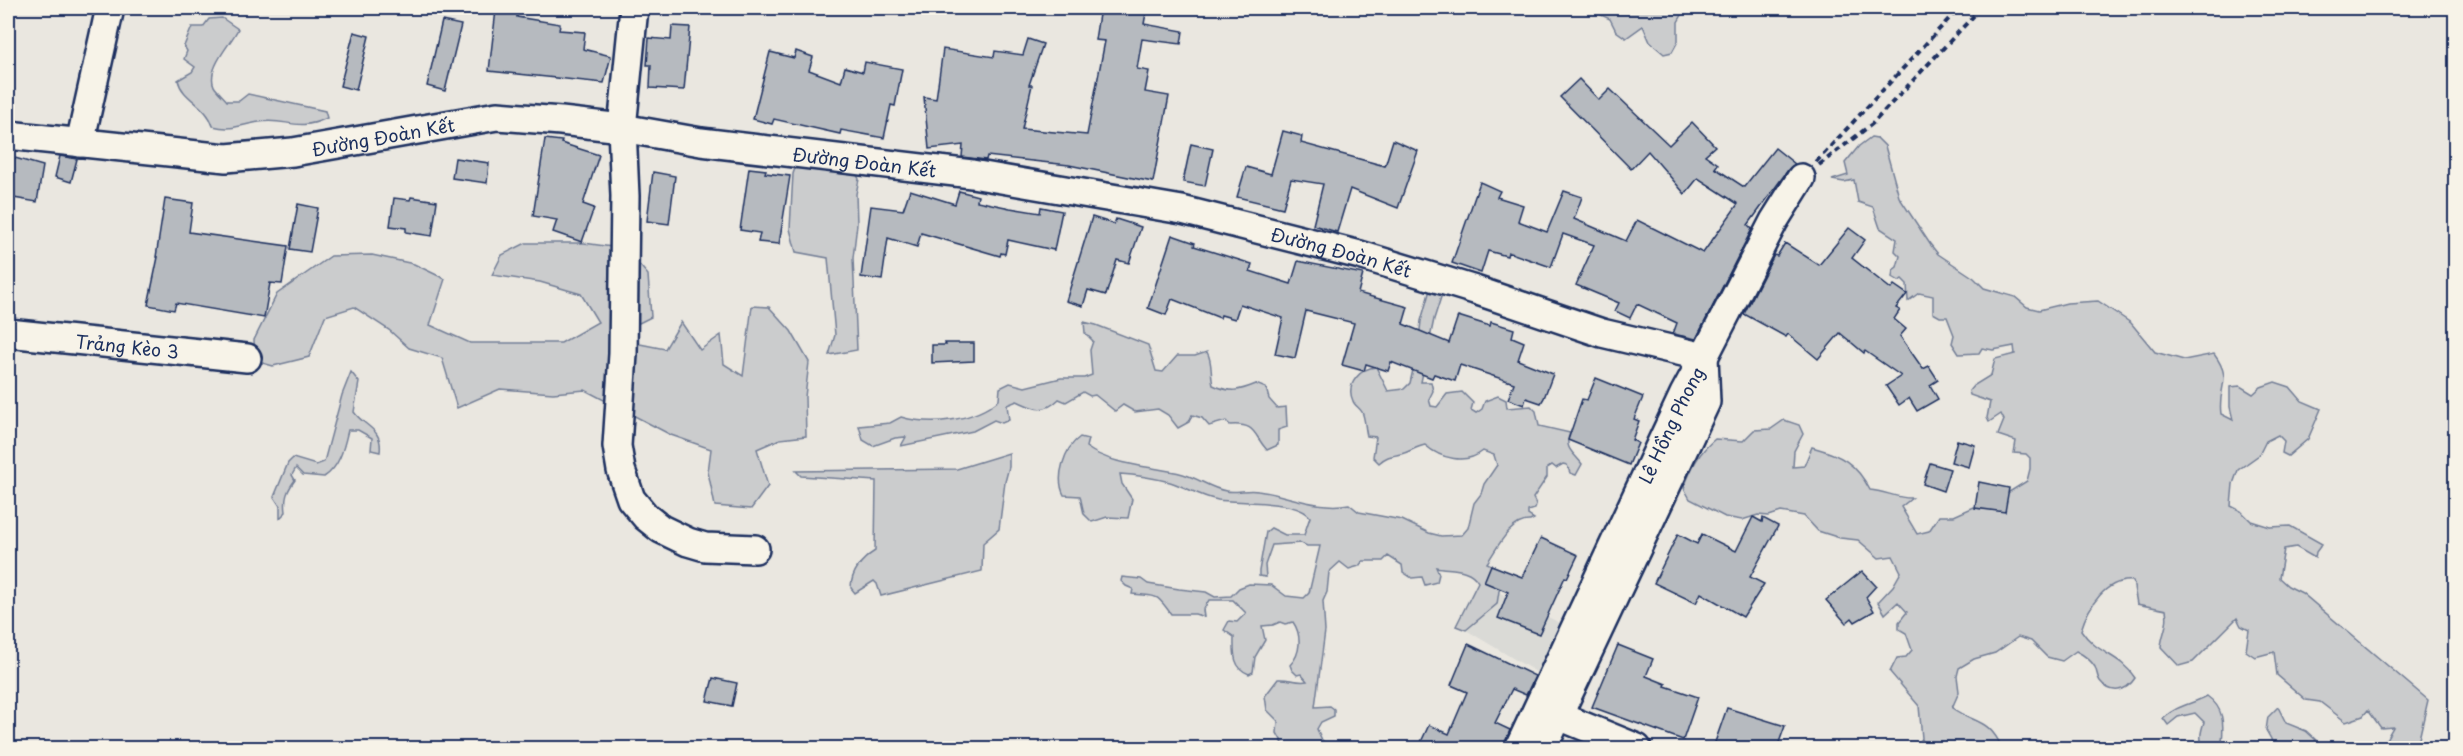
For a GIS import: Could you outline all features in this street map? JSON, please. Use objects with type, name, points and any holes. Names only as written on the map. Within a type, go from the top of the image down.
[{"type":"street","points":[[80,142],[110,8]]},
{"type":"street","points":[[634,8],[622,128],[625,196],[623,354],[617,446],[625,487],[631,499],[646,517],[674,536],[705,547],[755,549]]},
{"type":"street","name":"Đường Đoàn Kết","points":[[8,135],[226,158],[293,152],[497,116],[622,128],[701,142],[972,174],[1182,210],[1360,255],[1475,290],[1602,333],[1704,357]]},
{"type":"street","points":[[1704,357],[1774,221],[1801,178]]},
{"type":"street","name":"Trảng Kèo 3","points":[[8,333],[247,358]]},
{"type":"street","name":"Lê Hồng Phong","points":[[1543,748],[1706,402],[1704,357]]},
{"type":"street","name":"Lê Hồng Phong","points":[[1519,748],[1679,405],[1704,357]]},
{"type":"street","points":[[1559,716],[1637,748]]},
{"type":"path","points":[[1801,178],[1959,8]]},
{"type":"path","points":[[1801,178],[1872,124],[1982,8]]},
{"type":"shaded area","points":[[1595,8],[1686,8],[1678,22],[1678,41],[1672,52],[1664,54],[1650,42],[1643,26],[1626,38],[1616,31],[1610,19],[1601,15]]},
{"type":"shaded area","points":[[222,18],[238,29],[220,56],[213,72],[214,86],[227,101],[239,101],[248,94],[325,111],[327,118],[299,125],[269,121],[231,128],[213,126],[206,113],[180,87],[178,80],[192,72],[195,67],[184,59],[187,51],[184,46],[192,27],[203,27],[209,19]]},
{"type":"shaded area","points":[[1871,137],[1877,138],[1885,146],[1899,197],[1930,244],[1938,254],[1974,278],[1984,288],[2015,297],[2027,307],[2039,310],[2067,303],[2098,301],[2131,323],[2155,352],[2184,360],[2214,354],[2220,363],[2224,377],[2220,404],[2221,414],[2233,420],[2230,407],[2230,387],[2240,386],[2253,394],[2261,387],[2275,382],[2290,387],[2302,401],[2321,409],[2308,439],[2288,456],[2282,453],[2284,441],[2278,435],[2266,441],[2259,455],[2238,470],[2233,484],[2231,506],[2241,511],[2251,521],[2270,527],[2290,526],[2322,544],[2315,558],[2296,547],[2284,549],[2279,578],[2302,593],[2428,700],[2419,739],[2424,748],[2381,748],[2393,727],[2381,728],[2368,710],[2363,716],[2346,722],[2320,702],[2306,700],[2277,675],[2274,652],[2255,657],[2246,651],[2249,630],[2241,626],[2237,618],[2193,662],[2179,666],[2161,647],[2167,620],[2166,610],[2137,604],[2133,581],[2123,581],[2107,589],[2093,604],[2081,630],[2094,645],[2129,670],[2135,678],[2131,683],[2123,689],[2109,688],[2099,679],[2091,662],[2076,651],[2062,661],[2047,657],[2031,641],[2018,637],[1995,653],[1974,659],[1959,668],[1957,676],[1959,692],[1952,708],[1987,726],[2002,748],[1917,748],[1922,738],[1919,706],[1890,672],[1897,658],[1906,657],[1912,650],[1906,633],[1899,629],[1899,622],[1907,612],[1898,602],[1885,614],[1878,602],[1893,586],[1901,572],[1893,556],[1879,558],[1858,540],[1840,538],[1818,531],[1804,516],[1781,512],[1742,520],[1725,517],[1690,499],[1684,488],[1696,461],[1709,444],[1715,439],[1743,441],[1754,430],[1771,429],[1784,420],[1799,425],[1803,434],[1794,451],[1793,467],[1804,466],[1812,447],[1847,461],[1859,473],[1870,490],[1912,498],[1901,507],[1917,534],[1929,531],[1939,516],[1954,516],[1974,507],[1982,509],[2027,481],[2030,458],[2026,454],[2014,453],[2016,441],[1998,435],[2004,420],[2001,414],[1989,422],[1987,418],[1990,402],[1970,395],[1969,391],[1991,375],[1995,359],[2015,354],[2014,346],[1993,350],[1982,348],[1979,353],[1959,354],[1952,343],[1954,335],[1947,317],[1940,317],[1933,313],[1933,296],[1919,293],[1908,301],[1907,284],[1902,279],[1899,281],[1892,277],[1900,256],[1895,251],[1897,239],[1880,228],[1873,207],[1858,202],[1854,180],[1844,182],[1832,180],[1848,175],[1845,163],[1859,146]]},
{"type":"shaded area","points":[[795,168],[856,173],[859,179],[856,194],[857,224],[853,258],[857,350],[829,355],[835,335],[828,258],[796,252],[790,229],[793,174]]},
{"type":"shaded area","points":[[526,243],[584,243],[626,249],[648,275],[651,317],[619,333],[640,344],[665,349],[681,322],[700,350],[721,335],[724,364],[743,376],[752,306],[769,307],[791,331],[809,362],[805,397],[806,436],[780,439],[757,449],[768,486],[751,509],[715,506],[708,472],[711,449],[671,435],[585,390],[553,393],[500,389],[457,408],[442,358],[409,348],[389,330],[354,307],[325,316],[309,357],[273,366],[255,361],[254,340],[277,294],[331,256],[372,255],[414,264],[445,279],[430,325],[470,343],[561,343],[598,322],[581,294],[540,282],[492,275],[502,255]]},
{"type":"shaded area","points":[[1450,269],[1434,319],[1421,382],[1431,382],[1433,391],[1429,399],[1431,406],[1437,407],[1447,394],[1462,392],[1473,403],[1471,410],[1476,413],[1482,409],[1485,401],[1498,396],[1506,400],[1507,408],[1531,406],[1536,411],[1539,426],[1570,433],[1569,446],[1582,464],[1576,475],[1570,473],[1567,465],[1563,464],[1556,468],[1552,465],[1547,468],[1547,477],[1533,498],[1536,504],[1535,509],[1528,511],[1528,515],[1534,519],[1516,525],[1500,542],[1487,563],[1506,574],[1499,591],[1497,604],[1466,630],[1456,626],[1478,582],[1465,571],[1436,567],[1439,574],[1437,582],[1425,585],[1422,577],[1412,578],[1403,572],[1402,565],[1388,556],[1383,561],[1363,561],[1359,566],[1349,569],[1340,562],[1329,572],[1327,592],[1323,601],[1325,631],[1315,707],[1330,706],[1334,709],[1334,716],[1321,722],[1317,729],[1322,740],[1331,748],[1280,748],[1284,745],[1277,733],[1278,721],[1267,710],[1265,696],[1278,679],[1307,681],[1301,674],[1297,675],[1290,665],[1294,661],[1299,644],[1298,633],[1293,622],[1262,626],[1265,640],[1255,657],[1253,672],[1249,674],[1239,668],[1234,653],[1234,637],[1224,630],[1229,621],[1237,622],[1246,613],[1233,600],[1209,600],[1203,610],[1204,617],[1195,614],[1171,614],[1155,597],[1132,594],[1133,589],[1121,581],[1122,577],[1141,579],[1148,584],[1206,592],[1215,597],[1231,596],[1239,588],[1249,584],[1271,585],[1286,596],[1304,598],[1309,593],[1320,546],[1307,546],[1301,543],[1272,545],[1265,565],[1266,577],[1259,576],[1259,571],[1266,532],[1271,528],[1285,535],[1304,535],[1310,517],[1294,508],[1281,505],[1218,500],[1170,482],[1120,474],[1122,484],[1132,499],[1128,518],[1107,517],[1092,522],[1084,514],[1080,496],[1064,495],[1060,480],[1063,464],[1069,448],[1080,437],[1088,439],[1086,447],[1108,458],[1183,474],[1220,490],[1258,491],[1326,505],[1349,504],[1359,512],[1402,520],[1429,533],[1441,536],[1462,535],[1468,528],[1474,503],[1497,465],[1494,455],[1483,451],[1469,458],[1446,457],[1425,445],[1389,457],[1379,463],[1373,457],[1376,437],[1367,436],[1363,414],[1351,395],[1356,378],[1370,368],[1376,367],[1388,391],[1404,389],[1410,383],[1421,321],[1431,286]]},
{"type":"shaded area","points":[[1084,322],[1148,345],[1156,371],[1163,372],[1177,356],[1195,356],[1207,352],[1213,385],[1230,390],[1239,390],[1256,384],[1266,388],[1269,399],[1277,408],[1286,407],[1287,427],[1278,430],[1278,445],[1267,450],[1250,428],[1230,425],[1226,421],[1209,426],[1202,418],[1192,415],[1189,422],[1178,428],[1168,415],[1158,409],[1135,412],[1123,405],[1115,411],[1095,395],[1090,396],[1083,392],[1066,402],[1059,399],[1043,409],[1033,408],[1017,401],[1007,405],[1009,420],[1002,423],[994,420],[973,431],[901,446],[906,437],[895,438],[873,446],[863,440],[859,426],[890,423],[901,417],[939,421],[978,413],[999,400],[1000,388],[1010,383],[1025,387],[1061,378],[1084,378],[1092,375],[1090,350],[1093,341],[1085,333]]},
{"type":"shaded area","points":[[351,372],[359,382],[354,412],[376,433],[379,438],[380,452],[371,450],[372,438],[358,430],[348,430],[338,462],[324,477],[303,475],[296,468],[292,475],[295,480],[288,491],[285,503],[286,512],[280,518],[280,506],[274,497],[288,463],[293,458],[316,465],[324,462],[342,395]]},
{"type":"shaded area","points":[[1009,453],[1009,467],[999,529],[983,543],[982,571],[881,596],[874,581],[855,593],[851,588],[851,582],[858,566],[875,551],[876,481],[801,476],[796,471],[957,469]]},
{"type":"shaded area","points":[[1478,582],[1564,625],[1541,675],[1466,630]]},
{"type":"shaded area","points":[[2207,696],[2220,711],[2223,722],[2222,742],[2230,748],[2205,748],[2201,739],[2204,722],[2195,713],[2178,717],[2168,725],[2163,718]]},
{"type":"shaded area","points":[[2278,707],[2286,723],[2306,731],[2316,740],[2312,746],[2273,748],[2266,730],[2268,717]]},
{"type":"building","points":[[1100,8],[1147,8],[1144,24],[1183,31],[1181,44],[1142,39],[1137,69],[1149,71],[1145,92],[1169,96],[1153,182],[1069,165],[987,156],[986,160],[962,157],[963,145],[929,149],[924,97],[936,99],[943,49],[994,57],[995,51],[1023,55],[1028,39],[1043,44],[1029,85],[1032,85],[1022,129],[1087,135],[1105,41],[1095,40]]},
{"type":"building","points":[[496,10],[517,12],[517,17],[560,24],[559,30],[585,32],[583,49],[611,56],[604,83],[489,71]]},
{"type":"building","points":[[442,21],[461,25],[445,91],[427,86]]},
{"type":"building","points":[[672,26],[690,27],[684,90],[650,88],[651,65],[647,65],[649,38],[671,40]]},
{"type":"building","points":[[354,32],[369,36],[356,90],[340,86]]},
{"type":"building","points":[[796,51],[813,57],[809,70],[841,82],[845,67],[863,72],[865,62],[902,69],[895,106],[891,105],[884,138],[841,130],[840,134],[774,119],[772,124],[753,119],[770,52],[794,58]]},
{"type":"building","points":[[1579,79],[1599,100],[1610,89],[1669,145],[1692,122],[1715,146],[1705,155],[1718,164],[1715,168],[1744,187],[1775,148],[1795,164],[1788,170],[1748,225],[1752,229],[1696,339],[1673,334],[1677,323],[1637,304],[1630,318],[1615,311],[1619,303],[1576,285],[1594,245],[1563,234],[1551,267],[1508,252],[1507,256],[1488,251],[1481,273],[1452,263],[1480,182],[1500,191],[1497,197],[1523,205],[1518,221],[1547,232],[1564,191],[1582,197],[1574,219],[1626,241],[1637,220],[1703,253],[1738,204],[1698,178],[1685,194],[1648,151],[1631,169],[1560,97]]},
{"type":"building","points":[[1283,131],[1302,136],[1301,143],[1385,166],[1393,140],[1418,151],[1398,208],[1350,189],[1337,232],[1313,225],[1323,184],[1291,179],[1283,208],[1237,197],[1246,167],[1271,174]]},
{"type":"building","points":[[545,139],[562,141],[561,143],[599,155],[583,204],[594,208],[582,242],[553,232],[557,220],[533,216]]},
{"type":"building","points":[[1191,144],[1213,149],[1205,186],[1183,182]]},
{"type":"building","points":[[8,156],[43,166],[37,202],[8,197]]},
{"type":"building","points":[[60,156],[77,159],[71,182],[55,177]]},
{"type":"building","points":[[455,158],[489,163],[487,183],[452,178]]},
{"type":"building","points":[[749,168],[766,170],[765,173],[790,176],[779,244],[758,242],[760,233],[740,230]]},
{"type":"building","points":[[653,172],[675,176],[669,224],[647,221]]},
{"type":"building","points":[[910,190],[955,204],[959,191],[978,196],[977,201],[1010,208],[1040,213],[1041,207],[1062,211],[1054,250],[1008,240],[1005,254],[1001,253],[1000,256],[921,233],[917,247],[888,238],[882,280],[861,277],[871,206],[903,210]]},
{"type":"building","points":[[411,197],[437,201],[432,236],[406,232],[406,228],[390,226],[394,198],[410,200]]},
{"type":"building","points":[[165,199],[193,203],[189,232],[288,246],[282,284],[270,283],[264,318],[176,303],[174,310],[148,305],[158,257],[156,257]]},
{"type":"building","points":[[298,204],[318,208],[310,252],[290,249]]},
{"type":"building","points":[[1092,217],[1114,224],[1116,219],[1141,227],[1129,263],[1117,260],[1106,295],[1088,290],[1083,306],[1066,301]]},
{"type":"building","points":[[1849,228],[1865,240],[1852,258],[1891,289],[1894,285],[1907,294],[1896,308],[1900,310],[1894,319],[1906,329],[1900,336],[1923,369],[1929,366],[1938,380],[1930,385],[1938,399],[1917,411],[1909,398],[1899,405],[1886,386],[1901,376],[1865,351],[1864,353],[1840,333],[1818,359],[1788,334],[1786,337],[1744,314],[1774,255],[1777,256],[1785,243],[1819,265]]},
{"type":"building","points":[[1172,235],[1195,243],[1194,246],[1252,264],[1250,271],[1291,284],[1298,261],[1363,274],[1358,293],[1408,307],[1403,324],[1449,343],[1458,316],[1490,326],[1491,322],[1514,329],[1512,337],[1524,342],[1518,360],[1553,374],[1544,398],[1541,403],[1526,398],[1524,405],[1508,399],[1514,383],[1460,365],[1455,381],[1434,374],[1432,378],[1391,362],[1388,371],[1366,364],[1364,371],[1342,365],[1354,323],[1306,311],[1295,358],[1275,354],[1283,318],[1240,304],[1235,319],[1221,315],[1220,318],[1172,299],[1166,315],[1148,308]]},
{"type":"building","points":[[945,343],[974,343],[974,361],[932,363],[932,345],[946,345]]},
{"type":"building","points":[[1596,378],[1643,397],[1634,419],[1639,421],[1632,440],[1638,443],[1629,465],[1568,440],[1582,399],[1587,400]]},
{"type":"building","points":[[1957,440],[1975,445],[1969,467],[1951,462]]},
{"type":"building","points":[[1930,463],[1950,469],[1943,491],[1923,484]]},
{"type":"building","points":[[1979,482],[2009,488],[2005,512],[1975,508]]},
{"type":"building","points":[[1753,517],[1762,522],[1763,518],[1778,526],[1750,577],[1764,584],[1743,617],[1701,593],[1696,603],[1654,583],[1678,534],[1697,544],[1702,534],[1736,551]]},
{"type":"building","points":[[1541,538],[1578,555],[1567,578],[1565,577],[1539,634],[1498,618],[1508,592],[1484,582],[1491,565],[1522,577]]},
{"type":"building","points":[[1862,571],[1876,586],[1866,597],[1874,611],[1855,622],[1852,618],[1846,623],[1826,600]]},
{"type":"building","points":[[1468,644],[1535,676],[1526,695],[1512,689],[1495,723],[1510,730],[1503,748],[1430,748],[1420,744],[1429,725],[1449,734],[1467,692],[1451,685]]},
{"type":"building","points":[[1618,645],[1653,659],[1646,676],[1666,684],[1665,686],[1698,697],[1683,740],[1592,707]]},
{"type":"building","points":[[713,678],[737,683],[732,706],[707,701]]},
{"type":"building","points":[[1727,708],[1785,726],[1777,748],[1713,748]]}]
